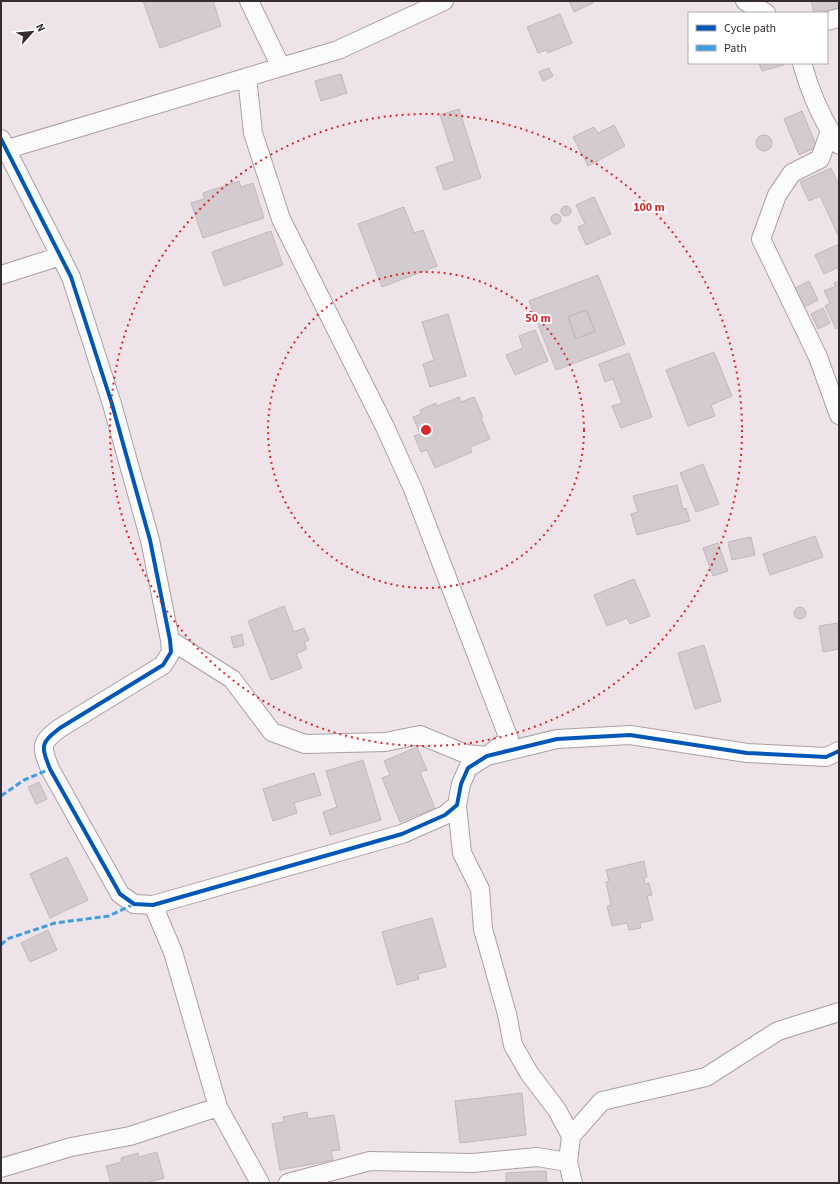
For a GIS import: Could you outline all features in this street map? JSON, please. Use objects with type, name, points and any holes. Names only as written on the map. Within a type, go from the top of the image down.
[{"type":"street","points":[[249,1],[281,67]]},
{"type":"street","points":[[444,1],[338,50],[3,146],[71,277],[112,404],[150,540],[170,640],[171,652],[163,665],[46,738],[43,751],[50,769],[120,894],[134,904],[153,905],[402,834],[445,815],[457,804]]},
{"type":"street","points":[[745,1],[764,12]]},
{"type":"street","points":[[828,21],[839,18]]},
{"type":"street","points":[[802,64],[808,84],[834,138],[820,159],[792,173],[777,195],[761,239],[818,357],[839,415]]},
{"type":"street","points":[[247,77],[253,133],[281,220],[385,427],[413,489],[508,739],[487,756],[468,768],[461,784],[457,804],[462,853],[480,889],[483,929],[505,1007],[513,1045],[529,1073],[557,1110],[571,1136],[568,1162],[573,1183]]},
{"type":"street","points":[[1,275],[61,256]]},
{"type":"street","points":[[170,640],[232,678],[272,732],[305,744],[385,742],[420,735],[466,754],[487,756],[557,739],[630,735],[747,753],[826,757],[839,751]]},
{"type":"street","points":[[153,905],[173,952],[218,1107],[260,1183]]},
{"type":"street","points":[[571,1136],[602,1101],[706,1077],[778,1031],[839,1012]]},
{"type":"street","points":[[1,1168],[72,1147],[130,1136],[218,1107]]},
{"type":"street","points":[[288,1183],[370,1161],[473,1163],[537,1157],[568,1162]]},
{"type":"building","points":[[143,1],[213,1],[221,26],[160,48]]},
{"type":"building","points":[[569,1],[592,1],[593,3],[574,12]]},
{"type":"building","points":[[811,1],[839,1],[839,11],[828,12],[824,12],[823,10],[814,12]]},
{"type":"building","points":[[560,14],[572,43],[548,53],[547,50],[538,53],[527,27]]},
{"type":"building","points":[[759,64],[784,64],[784,65],[762,71]]},
{"type":"building","points":[[549,68],[553,76],[543,81],[539,72]]},
{"type":"building","points":[[341,74],[347,93],[321,101],[315,81]]},
{"type":"building","points":[[459,109],[481,178],[444,190],[436,167],[455,161],[440,115]]},
{"type":"building","points":[[802,111],[817,147],[799,155],[784,119]]},
{"type":"building","points":[[614,125],[625,146],[588,166],[573,137],[594,127],[598,133]]},
{"type":"building","points":[[764,135],[771,140],[772,143],[767,150],[764,151],[757,146],[756,143],[761,136]]},
{"type":"building","points":[[831,168],[839,185],[839,237],[820,196],[809,201],[800,182]]},
{"type":"building","points":[[239,181],[241,187],[253,183],[264,218],[203,238],[191,203],[204,199],[203,193]]},
{"type":"building","points":[[594,197],[611,234],[586,245],[578,227],[585,224],[576,205]]},
{"type":"building","points":[[564,206],[568,206],[570,207],[570,215],[564,216],[561,213],[561,209]]},
{"type":"building","points":[[404,207],[414,233],[423,230],[437,266],[382,287],[358,224]]},
{"type":"building","points":[[556,214],[561,219],[556,224],[551,219]]},
{"type":"building","points":[[271,231],[283,265],[224,286],[212,252]]},
{"type":"building","points":[[839,244],[839,267],[824,274],[815,255]]},
{"type":"building","points":[[598,275],[625,344],[556,370],[529,301]],"holes":[[[586,310],[595,331],[576,339],[568,317]]]},
{"type":"building","points":[[809,281],[818,300],[804,307],[795,288]]},
{"type":"building","points":[[839,281],[839,327],[836,329],[825,306],[830,303],[824,291],[836,286],[834,283]]},
{"type":"building","points":[[823,308],[830,323],[818,329],[811,314]]},
{"type":"building","points":[[586,310],[595,331],[576,339],[568,317]]},
{"type":"building","points":[[448,314],[466,376],[430,387],[423,364],[434,360],[422,322]]},
{"type":"building","points":[[535,330],[548,361],[515,375],[506,355],[523,348],[519,336]]},
{"type":"building","points":[[714,352],[732,396],[711,405],[715,416],[688,426],[666,370]]},
{"type":"building","points":[[629,353],[652,417],[621,428],[612,406],[622,403],[613,379],[605,382],[599,364]]},
{"type":"building","points":[[459,397],[461,402],[474,397],[483,417],[481,418],[490,439],[470,447],[472,452],[435,468],[427,450],[421,452],[414,436],[420,434],[413,417],[421,414],[420,410],[436,403],[437,406]]},
{"type":"building","points":[[703,464],[719,504],[696,512],[680,473]]},
{"type":"building","points":[[677,485],[683,509],[686,508],[690,521],[637,535],[631,514],[638,512],[633,496]]},
{"type":"building","points":[[815,536],[823,557],[770,575],[763,554]]},
{"type":"building","points":[[751,537],[755,555],[732,560],[728,542]]},
{"type":"building","points":[[718,543],[728,571],[713,576],[703,548]]},
{"type":"building","points":[[634,579],[650,616],[630,624],[627,618],[607,626],[594,595]]},
{"type":"building","points":[[284,606],[294,632],[304,628],[309,640],[304,642],[307,649],[296,654],[302,668],[271,680],[248,621]]},
{"type":"building","points":[[798,607],[802,607],[806,613],[802,619],[798,619],[794,615],[794,611]]},
{"type":"building","points":[[838,623],[839,649],[823,652],[819,626]]},
{"type":"building","points":[[242,634],[244,645],[234,648],[231,637]]},
{"type":"building","points":[[704,645],[721,701],[695,709],[678,653]]},
{"type":"building","points":[[417,747],[427,770],[420,772],[435,808],[400,822],[382,778],[390,775],[384,761]]},
{"type":"building","points":[[363,760],[381,820],[330,835],[323,812],[337,807],[326,771]]},
{"type":"building","points":[[314,773],[321,795],[294,803],[297,813],[273,821],[263,789]]},
{"type":"building","points":[[39,782],[47,799],[36,804],[28,787]]},
{"type":"building","points":[[67,857],[88,900],[50,918],[30,874]]},
{"type":"building","points":[[644,861],[647,877],[644,878],[645,884],[649,883],[652,895],[647,896],[653,920],[640,923],[641,928],[629,930],[627,923],[612,926],[607,906],[611,905],[606,882],[609,881],[606,870]]},
{"type":"building","points":[[432,918],[446,967],[418,974],[419,979],[397,985],[382,932]]},
{"type":"building","points":[[48,930],[57,950],[30,962],[21,943]]},
{"type":"building","points":[[522,1093],[526,1135],[460,1143],[455,1101]]},
{"type":"building","points":[[307,1112],[308,1119],[334,1115],[340,1150],[331,1151],[333,1160],[280,1170],[272,1124],[284,1122],[283,1117]]},
{"type":"building","points":[[157,1152],[164,1178],[146,1183],[111,1183],[106,1166],[122,1162],[121,1158],[138,1153],[139,1157]]},
{"type":"building","points":[[546,1171],[547,1183],[506,1183],[506,1173]]},
{"type":"marked path","points":[[1,796],[24,780],[50,769]]},
{"type":"marked path","points":[[1,945],[7,939],[55,923],[109,916],[134,904]]},
{"type":"cycle path","points":[[1,139],[71,277],[112,404],[150,540],[170,640],[171,652],[163,665],[60,728],[49,738],[44,746],[45,755],[50,769],[120,894],[134,904],[153,905],[402,834],[445,815],[457,805],[461,784],[468,768],[487,756],[557,739],[630,735],[747,753],[826,757],[839,751]]}]
